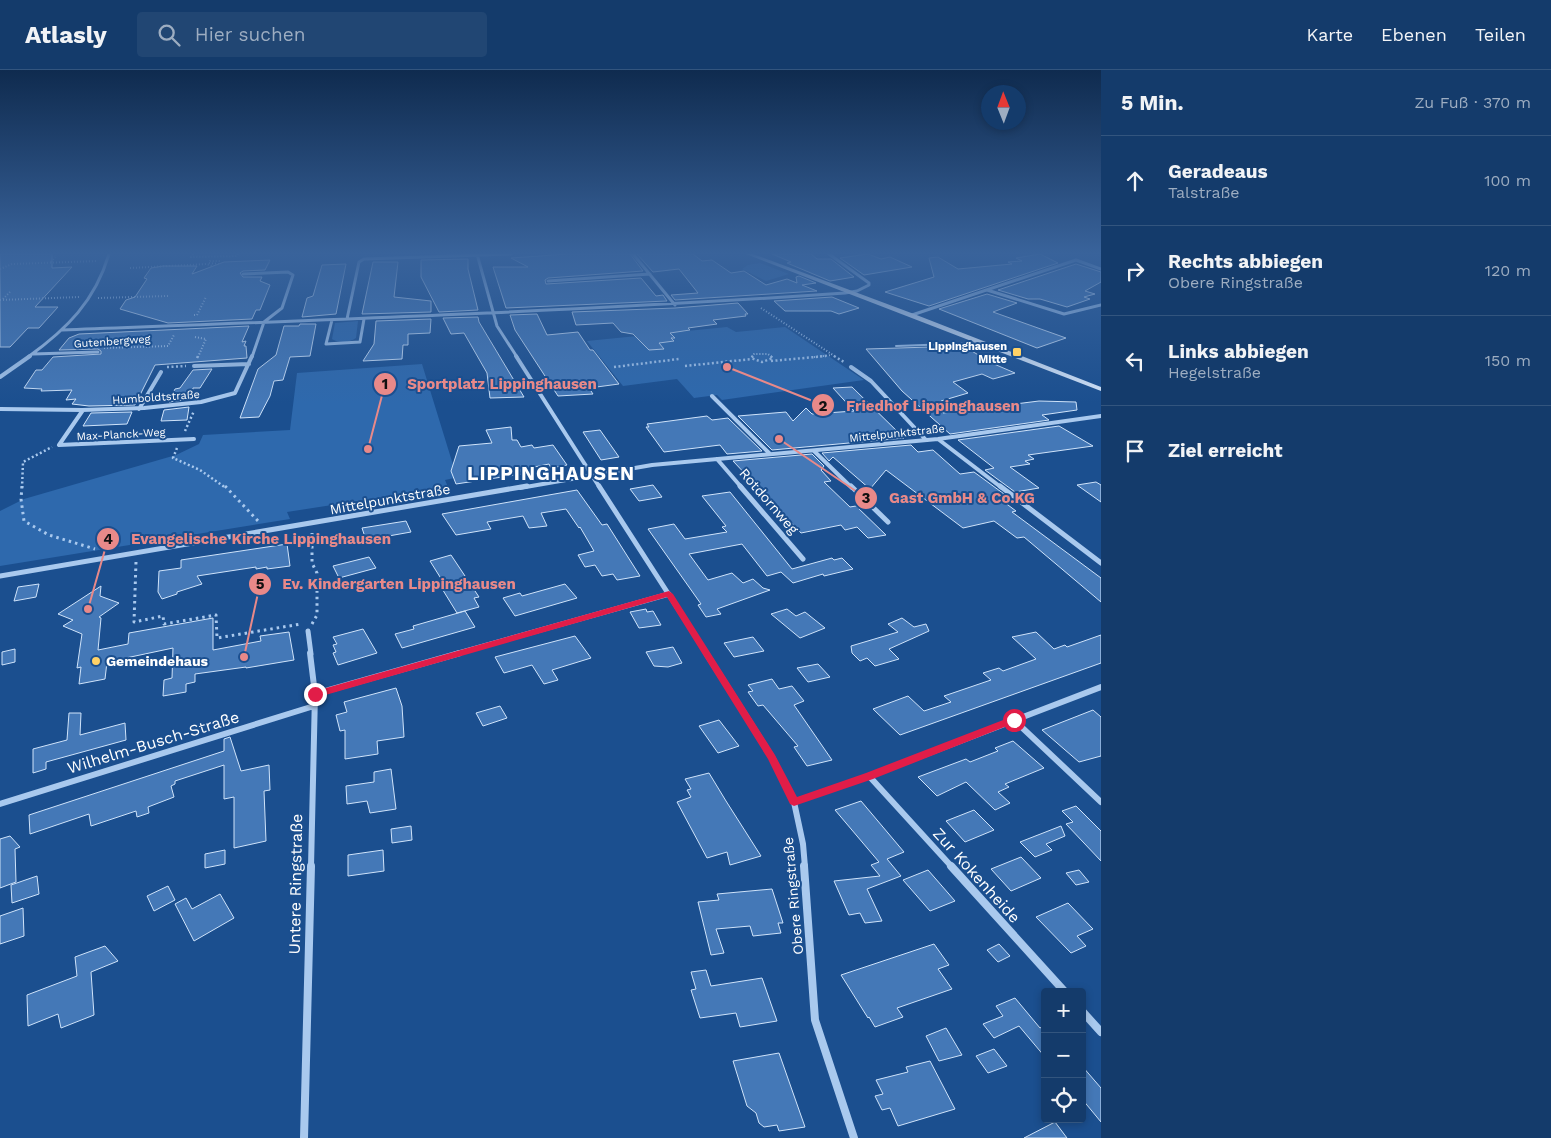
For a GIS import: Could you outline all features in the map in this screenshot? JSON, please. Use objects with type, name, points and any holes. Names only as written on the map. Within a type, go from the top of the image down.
[{"type":"main road","points":[[882,304],[1101,389]]},
{"type":"street","points":[[0,378],[62,330],[86,304]]},
{"type":"street","points":[[264,322],[282,308],[283,304]]},
{"type":"street","points":[[347,319],[350,304]]},
{"type":"street","name":"Obere Ringstraße","points":[[492,304],[497,326],[772,758],[794,802],[803,844],[815,1020],[854,1138]]},
{"type":"street","points":[[62,330],[495,314],[692,304]]},
{"type":"street","points":[[912,315],[944,304]]},
{"type":"street","points":[[1033,304],[1064,314],[1101,305]]},
{"type":"street","points":[[332,320],[326,344],[360,342],[364,319]]},
{"type":"street","name":"Humboldtstraße","points":[[0,409],[139,409],[197,404],[219,400],[236,393],[264,322]]},
{"type":"street","name":"Gutenbergweg","points":[[33,354],[98,352]]},
{"type":"street","points":[[194,366],[249,364]]},
{"type":"street","points":[[851,367],[870,381],[926,440]]},
{"type":"street","points":[[139,409],[161,372]]},
{"type":"street","points":[[712,396],[770,454]]},
{"type":"street","name":"Max-Planck-Weg","points":[[60,445],[83,410]]},
{"type":"street","name":"Mittelpunktstraße","points":[[0,576],[652,466],[717,458],[938,439],[1101,416]]},
{"type":"street","name":"Max-Planck-Weg","points":[[60,445],[194,439]]},
{"type":"street","points":[[938,439],[1101,563]]},
{"type":"street","points":[[814,451],[888,522]]},
{"type":"street","name":"Rotdornweg","points":[[717,458],[803,559]]},
{"type":"street","points":[[315,694],[669,594]]},
{"type":"street","name":"Untere Ringstraße","points":[[304,1138],[315,694],[308,631]]},
{"type":"street","points":[[794,802],[869,776],[1101,687]]},
{"type":"street","name":"Wilhelm-Busch-Straße","points":[[0,804],[314,706]]},
{"type":"street","points":[[1014,720],[1101,802]]},
{"type":"street","name":"Zur Kokenheide","points":[[869,776],[1060,988]]},
{"type":"street","points":[[1086,1015],[1101,1032]]},
{"type":"lane","points":[[896,346],[979,343]]},
{"type":"path","points":[[181,325],[187,315],[197,315],[203,304]]},
{"type":"path","points":[[754,304],[851,367]]},
{"type":"path","name":"Gutenbergweg","points":[[98,352],[100,349],[168,346],[181,325]]},
{"type":"path","points":[[752,359],[752,355],[761,353],[773,358],[770,361]]},
{"type":"path","points":[[685,366],[752,359],[761,362],[832,354]]},
{"type":"path","points":[[614,367],[679,359]]},
{"type":"path","points":[[197,404],[172,458],[201,469],[226,485],[244,503],[266,531]]},
{"type":"path","points":[[60,445],[54,446],[23,462],[21,499],[24,521],[35,530],[97,549],[97,560]]},
{"type":"path","points":[[308,631],[317,615],[317,574],[312,563],[312,524]]},
{"type":"path","points":[[136,554],[134,622],[164,616],[164,624],[216,615],[217,638],[313,622]]},
{"type":"shaded area","points":[[358,321],[356,338],[344,342],[332,339],[335,323]]},
{"type":"shaded area","points":[[727,327],[736,332],[785,327],[864,380],[722,400],[717,395],[694,398],[677,379],[623,386],[587,341]]},
{"type":"shaded area","points":[[422,364],[454,468],[454,478],[445,480],[448,487],[287,512],[290,519],[0,566],[0,511],[24,499],[176,455],[199,444],[203,435],[290,430],[297,373]]},
{"type":"building","points":[[0,304],[38,304],[35,307],[58,307],[39,328],[28,328],[10,347],[0,347]]},
{"type":"building","points":[[123,304],[262,304],[260,310],[256,310],[252,319],[168,323],[120,309]]},
{"type":"building","points":[[305,304],[338,304],[336,314],[302,317]]},
{"type":"building","points":[[364,304],[431,304],[431,312],[362,314]]},
{"type":"building","points":[[435,304],[476,304],[478,310],[439,312]]},
{"type":"building","points":[[505,304],[602,304],[506,308]]},
{"type":"building","points":[[739,304],[748,314],[745,314],[746,316],[713,320],[717,324],[688,328],[690,330],[670,333],[675,338],[671,338],[674,341],[659,343],[664,349],[649,350],[633,334],[621,332],[613,323],[576,325],[572,312]]},
{"type":"building","points":[[777,304],[849,304],[859,308],[839,314],[831,311],[785,311]]},
{"type":"building","points":[[956,304],[1015,304],[993,312],[1066,338],[1037,348],[939,309]]},
{"type":"building","points":[[1056,304],[1076,304],[1067,307]]},
{"type":"building","points":[[537,314],[547,335],[578,332],[590,350],[593,350],[619,384],[589,388],[593,394],[558,396],[515,330],[510,315]]},
{"type":"building","points":[[478,317],[479,322],[524,397],[490,398],[487,373],[464,333],[451,334],[443,318]]},
{"type":"building","points":[[431,319],[430,333],[408,334],[408,345],[403,345],[402,359],[363,361],[374,344],[376,321]]},
{"type":"building","points":[[300,324],[316,324],[310,356],[290,357],[283,380],[274,381],[270,396],[259,417],[240,418],[258,369],[276,355],[284,326],[299,326]]},
{"type":"building","points":[[249,326],[242,342],[246,341],[244,346],[246,346],[247,358],[155,365],[135,405],[89,406],[72,404],[76,399],[66,400],[72,390],[41,391],[42,389],[24,388],[36,370],[42,370],[53,357],[101,354],[101,351],[98,349],[59,350],[69,338],[79,334]]},
{"type":"building","points":[[963,346],[994,364],[1015,373],[993,379],[982,374],[953,382],[968,393],[941,401],[943,413],[1039,401],[1076,402],[1077,410],[1042,415],[1049,420],[950,434],[902,391],[866,349]]},
{"type":"building","points":[[212,369],[200,388],[193,388],[191,399],[169,402],[175,389],[180,388],[193,370]]},
{"type":"building","points":[[852,387],[904,438],[772,450],[738,416],[786,412],[793,421],[806,408],[812,414],[854,411],[833,388]]},
{"type":"building","points":[[189,407],[187,420],[161,421],[164,410]]},
{"type":"building","points":[[132,412],[127,424],[83,426],[91,413]]},
{"type":"building","points":[[707,416],[712,420],[728,418],[762,451],[727,454],[720,445],[664,452],[646,427],[649,427],[647,424]]},
{"type":"building","points":[[1059,426],[1093,446],[1028,455],[1034,459],[1025,461],[1030,464],[1010,467],[1039,488],[1015,492],[985,470],[994,468],[958,440]]},
{"type":"building","points":[[511,427],[512,440],[517,440],[521,447],[532,445],[534,448],[553,445],[567,465],[551,468],[549,464],[520,470],[522,474],[456,484],[451,471],[459,446],[492,443],[486,430]]},
{"type":"building","points":[[600,430],[619,457],[601,460],[583,432]]},
{"type":"building","points":[[911,445],[918,452],[933,450],[960,474],[974,472],[1004,494],[996,496],[1016,511],[1012,512],[1101,578],[1101,602],[1024,537],[1017,538],[994,521],[963,528],[886,470],[870,489],[833,457],[829,461],[822,453]]},
{"type":"building","points":[[812,454],[824,466],[821,470],[831,481],[824,482],[850,507],[856,506],[886,535],[868,538],[857,527],[845,530],[841,525],[801,533],[733,461]]},
{"type":"building","points":[[1096,482],[1101,485],[1101,502],[1077,485]]},
{"type":"building","points":[[653,485],[662,497],[639,501],[630,489]]},
{"type":"building","points":[[577,490],[602,525],[607,524],[640,576],[617,580],[613,574],[602,576],[595,565],[585,567],[578,555],[594,551],[580,527],[566,509],[541,513],[547,526],[529,528],[523,516],[487,522],[491,529],[456,535],[442,514]]},
{"type":"building","points":[[730,492],[792,569],[832,558],[834,560],[842,558],[853,569],[824,576],[823,574],[793,583],[781,572],[767,576],[742,544],[689,554],[708,580],[732,573],[743,583],[753,579],[763,588],[770,590],[717,609],[721,614],[706,617],[698,605],[701,604],[648,529],[674,524],[685,539],[727,532],[722,527],[726,526],[702,496]]},
{"type":"building","points":[[406,521],[411,532],[366,540],[362,528]]},
{"type":"building","points":[[287,544],[290,566],[267,569],[267,567],[256,569],[256,567],[197,576],[202,584],[162,599],[158,592],[159,571],[181,568],[181,560]]},
{"type":"building","points":[[451,555],[479,597],[474,598],[479,607],[457,613],[441,587],[445,585],[430,561]]},
{"type":"building","points":[[369,557],[376,568],[339,578],[333,566]]},
{"type":"building","points":[[39,584],[36,597],[14,601],[18,587]]},
{"type":"building","points":[[565,584],[577,598],[515,616],[503,598],[520,593],[522,596]]},
{"type":"building","points":[[101,586],[100,596],[119,603],[99,617],[101,618],[98,650],[128,644],[129,633],[213,618],[213,650],[261,641],[260,636],[289,632],[294,660],[195,674],[195,682],[186,684],[186,692],[163,696],[164,680],[172,678],[173,648],[107,662],[105,679],[79,684],[81,667],[77,668],[82,634],[63,626],[73,620],[58,614]]},
{"type":"building","points":[[646,609],[647,612],[653,611],[661,625],[639,628],[630,612]]},
{"type":"building","points":[[787,609],[796,616],[805,612],[825,628],[800,638],[771,614]]},
{"type":"building","points":[[465,611],[475,627],[402,648],[395,634],[414,629],[413,626]]},
{"type":"building","points":[[902,618],[914,627],[926,624],[929,631],[889,649],[899,659],[875,666],[867,658],[860,661],[852,653],[851,646],[898,632],[888,624]]},
{"type":"building","points":[[363,629],[377,653],[338,665],[333,653],[336,652],[333,645],[337,644],[333,637]]},
{"type":"building","points":[[1036,632],[1054,649],[1065,645],[1067,647],[1101,635],[1101,663],[900,735],[873,709],[908,696],[924,711],[951,702],[944,696],[991,680],[983,673],[999,668],[1003,671],[1036,659],[1012,637]]},
{"type":"building","points":[[575,636],[591,658],[552,670],[558,680],[544,684],[532,665],[504,673],[495,657]]},
{"type":"building","points":[[753,637],[764,651],[734,657],[724,643]]},
{"type":"building","points":[[673,647],[682,663],[668,667],[654,666],[646,652]]},
{"type":"building","points":[[15,649],[15,662],[2,665],[2,652]]},
{"type":"building","points":[[818,664],[830,677],[808,682],[797,668]]},
{"type":"building","points":[[772,679],[779,689],[792,686],[804,701],[794,705],[832,760],[807,766],[794,747],[798,746],[763,705],[758,706],[748,692],[753,691],[748,685]]},
{"type":"building","points":[[396,688],[402,706],[404,737],[377,741],[378,754],[345,759],[345,730],[340,731],[336,715],[347,712],[344,702]]},
{"type":"building","points":[[500,706],[507,718],[483,726],[476,713]]},
{"type":"building","points":[[1093,710],[1101,717],[1101,756],[1079,762],[1042,730]]},
{"type":"building","points":[[69,713],[81,713],[80,735],[125,723],[126,740],[46,762],[46,769],[33,773],[33,749],[67,740]]},
{"type":"building","points":[[719,720],[739,746],[718,753],[699,726]]},
{"type":"building","points":[[230,737],[241,771],[269,765],[270,790],[264,791],[266,841],[234,848],[234,797],[224,799],[224,765],[175,781],[175,784],[171,786],[174,797],[148,807],[149,813],[137,817],[136,811],[91,826],[89,814],[30,834],[29,815],[224,751],[224,739]]},
{"type":"building","points":[[1013,741],[1044,768],[1005,784],[1009,787],[998,792],[1010,803],[995,810],[966,782],[937,796],[918,777],[966,759],[970,762],[998,751],[995,748]]},
{"type":"building","points":[[391,769],[396,809],[370,813],[367,801],[347,804],[346,786],[374,782],[374,772]]},
{"type":"building","points":[[709,773],[761,856],[730,865],[727,852],[707,858],[677,802],[691,797],[687,790],[691,789],[685,779]]},
{"type":"building","points":[[861,801],[904,852],[887,859],[901,876],[867,889],[882,921],[865,923],[860,913],[849,915],[834,881],[880,876],[871,865],[879,862],[835,810]]},
{"type":"building","points":[[1076,806],[1101,831],[1101,861],[1066,824],[1073,822],[1062,811]]},
{"type":"building","points":[[974,810],[994,830],[965,842],[946,821]]},
{"type":"building","points":[[411,826],[412,840],[392,843],[391,829]]},
{"type":"building","points":[[1061,826],[1065,836],[1046,844],[1052,850],[1035,857],[1020,842]]},
{"type":"building","points":[[10,836],[20,847],[15,849],[16,882],[0,888],[0,839]]},
{"type":"building","points":[[225,850],[225,864],[205,868],[205,854]]},
{"type":"building","points":[[383,850],[384,871],[348,876],[348,855]]},
{"type":"building","points":[[1021,857],[1041,878],[1011,891],[991,869]]},
{"type":"building","points":[[928,870],[955,901],[930,911],[903,880]]},
{"type":"building","points":[[1079,870],[1089,882],[1076,885],[1066,873]]},
{"type":"building","points":[[37,876],[39,894],[12,903],[11,885]]},
{"type":"building","points":[[168,886],[175,900],[154,911],[147,896]]},
{"type":"building","points":[[772,889],[783,923],[778,923],[781,933],[753,936],[750,926],[716,929],[724,953],[711,955],[698,902],[719,900],[717,894]]},
{"type":"building","points":[[220,894],[234,918],[194,941],[175,904],[186,898],[192,909]]},
{"type":"building","points":[[1068,903],[1093,929],[1077,936],[1086,946],[1071,953],[1036,917]]},
{"type":"building","points":[[23,908],[24,936],[0,944],[0,916]]},
{"type":"building","points":[[934,944],[949,965],[938,969],[952,989],[897,1008],[903,1017],[875,1027],[841,975]]},
{"type":"building","points":[[999,944],[1010,956],[998,962],[987,950]]},
{"type":"building","points":[[105,946],[118,961],[91,972],[94,1015],[61,1028],[58,1014],[28,1026],[27,995],[77,976],[75,957]]},
{"type":"building","points":[[706,970],[711,986],[762,978],[777,1021],[740,1027],[736,1013],[700,1018],[691,990],[696,989],[691,972]]},
{"type":"building","points":[[1015,998],[1041,1027],[1041,1052],[1019,1026],[994,1038],[983,1024],[1003,1016],[996,1006]]},
{"type":"building","points":[[946,1028],[962,1055],[939,1061],[926,1036]]},
{"type":"building","points":[[994,1049],[1007,1066],[988,1073],[976,1056]]},
{"type":"building","points":[[779,1053],[805,1127],[779,1131],[777,1125],[764,1127],[759,1123],[756,1113],[747,1106],[733,1061]]},
{"type":"building","points":[[930,1061],[955,1109],[898,1126],[890,1108],[882,1110],[875,1096],[883,1094],[876,1080],[908,1072],[906,1067]]},
{"type":"building","points":[[1086,1071],[1101,1088],[1101,1122],[1086,1104]]},
{"type":"building","points":[[1056,1123],[1067,1138],[1024,1138]]},
{"type":"place","name":"Lippinghausen Mitte","points":[[1017,352]]},
{"type":"place","name":"Friedhof Lippinghausen","points":[[727,367]]},
{"type":"place","name":"Gast GmbH & Co.KG","points":[[779,439]]},
{"type":"place","name":"Sportplatz Lippinghausen","points":[[368,449]]},
{"type":"place","name":"Evangelische Kirche Lippinghausen","points":[[88,609]]},
{"type":"place","name":"Ev. Kindergarten Lippinghausen","points":[[244,657]]},
{"type":"place","name":"Gemeindehaus","points":[[96,661]]},
{"type":"district","name":"LIPPINGHAUSEN","points":[[551,473]]},
{"type":"route","points":[[315,694],[669,594],[772,758],[794,802],[869,776],[1014,720]]}]
